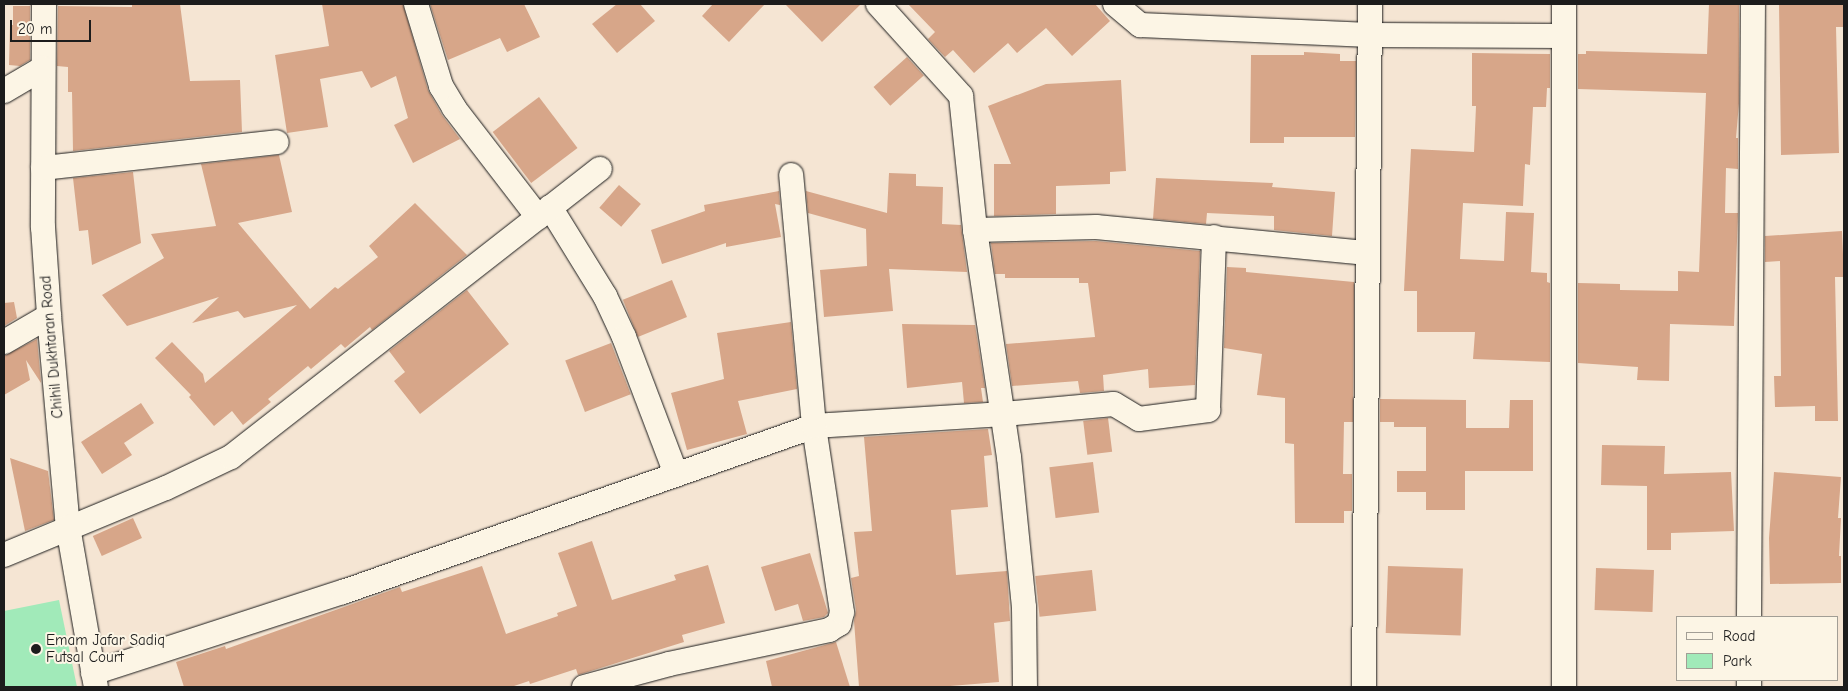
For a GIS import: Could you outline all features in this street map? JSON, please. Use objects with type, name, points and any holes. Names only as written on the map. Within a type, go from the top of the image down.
[{"type":"street","name":"Chihil Dukhtaran Road","points":[[44,4],[43,228],[49,316],[68,527],[94,680]]},
{"type":"street","points":[[416,4],[441,86],[454,108],[544,212],[604,296],[624,337],[676,474]]},
{"type":"street","points":[[878,4],[961,96],[975,230],[1004,414],[1024,607],[1025,687]]},
{"type":"street","points":[[1115,4],[1140,25],[1370,35],[1564,36]]},
{"type":"street","points":[[1364,687],[1370,4]]},
{"type":"street","points":[[1564,4],[1564,687]]},
{"type":"street","points":[[1750,616],[1753,4]]},
{"type":"street","points":[[4,91],[43,68]]},
{"type":"street","points":[[43,168],[278,142]]},
{"type":"street","points":[[4,555],[166,488],[230,457],[320,389],[600,169]]},
{"type":"street","points":[[584,687],[669,664],[829,630],[839,624],[842,612],[814,426],[790,175]]},
{"type":"street","points":[[975,230],[1096,226],[1368,253]]},
{"type":"street","points":[[94,680],[814,426],[1004,414],[1114,404],[1138,419],[1208,410],[1214,237]]},
{"type":"street","points":[[4,342],[49,316]]},
{"type":"green space","name":"Emam Jafar Sadiq Futsal Court","points":[[59,600],[77,687],[4,687],[4,611]]},
{"type":"building","points":[[132,4],[180,4],[190,81],[240,80],[242,132],[73,151],[72,92],[68,92],[68,67],[57,66],[58,6],[132,7]]},
{"type":"building","points":[[322,4],[403,4],[428,90],[442,115],[460,139],[413,163],[394,125],[408,118],[396,76],[371,88],[362,71],[320,79],[328,127],[287,133],[275,55],[329,46]]},
{"type":"building","points":[[430,4],[524,4],[540,37],[507,52],[500,38],[448,60]]},
{"type":"building","points":[[617,4],[640,4],[655,21],[617,53],[592,24]]},
{"type":"building","points":[[713,4],[765,4],[729,42],[702,16]]},
{"type":"building","points":[[785,4],[861,4],[822,42]]},
{"type":"building","points":[[908,4],[1095,4],[1110,21],[1072,56],[1046,28],[1017,53],[1008,43],[974,73],[953,50],[945,57],[928,39],[935,32]]},
{"type":"building","points":[[1709,4],[1739,4],[1739,103],[1736,138],[1738,138],[1738,169],[1726,168],[1725,213],[1738,213],[1734,326],[1670,324],[1669,381],[1637,380],[1638,367],[1578,363],[1578,283],[1620,284],[1620,290],[1678,291],[1678,271],[1699,272],[1706,93],[1578,89],[1578,54],[1586,54],[1586,51],[1707,54]]},
{"type":"building","points":[[1779,4],[1843,4],[1843,27],[1836,27],[1839,153],[1781,155]]},
{"type":"building","points":[[13,6],[30,6],[30,60],[20,66],[9,65],[10,25],[13,25]]},
{"type":"building","points":[[1304,52],[1340,54],[1340,61],[1356,61],[1355,137],[1284,137],[1284,143],[1250,143],[1251,55],[1304,55]]},
{"type":"building","points":[[1472,53],[1550,54],[1550,88],[1547,88],[1546,107],[1533,107],[1530,165],[1525,164],[1523,206],[1463,203],[1460,259],[1504,261],[1506,212],[1534,213],[1531,272],[1547,273],[1547,282],[1550,283],[1550,362],[1473,359],[1475,332],[1417,332],[1417,291],[1404,291],[1411,149],[1474,152],[1476,106],[1472,106]]},
{"type":"building","points":[[907,57],[924,76],[890,106],[874,87]]},
{"type":"building","points":[[1121,80],[1126,171],[1110,172],[1110,184],[1056,186],[1056,214],[994,216],[994,164],[1011,164],[988,106],[1046,84]]},
{"type":"building","points":[[539,97],[578,148],[531,183],[493,132]]},
{"type":"building","points":[[279,155],[292,212],[238,223],[310,309],[335,287],[338,289],[378,257],[369,246],[415,203],[467,255],[372,330],[370,327],[345,348],[341,344],[311,369],[308,366],[268,399],[271,402],[243,425],[232,411],[214,426],[189,397],[191,395],[155,358],[172,342],[203,374],[205,383],[297,305],[244,318],[238,311],[192,323],[219,297],[127,326],[102,295],[164,258],[151,234],[216,226],[201,164]]},
{"type":"building","points":[[133,172],[141,243],[92,265],[88,230],[79,231],[73,178]]},
{"type":"building","points":[[889,173],[916,174],[916,186],[943,187],[942,224],[961,225],[967,272],[889,269],[893,311],[824,317],[820,270],[867,266],[866,229],[808,213],[806,191],[887,213]]},
{"type":"building","points":[[1156,178],[1273,183],[1272,187],[1335,192],[1332,236],[1274,230],[1274,216],[1207,213],[1206,224],[1153,219]]},
{"type":"building","points":[[619,185],[641,204],[621,227],[599,208]]},
{"type":"building","points":[[779,191],[780,205],[775,204],[781,237],[726,247],[726,243],[662,264],[651,230],[705,211],[704,205]]},
{"type":"building","points":[[1842,231],[1844,277],[1835,277],[1838,421],[1815,421],[1815,406],[1775,407],[1774,376],[1781,376],[1780,261],[1765,262],[1765,236]]},
{"type":"building","points":[[1096,241],[1200,251],[1195,385],[1149,388],[1148,369],[1103,375],[1104,391],[1080,393],[1078,381],[1012,386],[1006,344],[1095,337],[1088,283],[1079,283],[1079,278],[1005,278],[1005,274],[995,274],[991,243]]},
{"type":"building","points":[[1227,267],[1246,268],[1246,272],[1354,282],[1353,422],[1344,422],[1343,474],[1352,474],[1352,511],[1344,511],[1344,523],[1295,523],[1294,444],[1285,443],[1285,398],[1257,395],[1262,354],[1224,348]]},
{"type":"building","points":[[672,280],[687,317],[638,337],[623,300]]},
{"type":"building","points":[[467,290],[509,344],[420,414],[394,381],[405,372],[389,351]]},
{"type":"building","points":[[14,302],[17,318],[4,326],[4,303]]},
{"type":"building","points":[[791,322],[797,389],[738,401],[747,434],[687,450],[671,393],[724,379],[717,333]]},
{"type":"building","points":[[902,324],[975,325],[985,388],[981,388],[983,402],[964,403],[962,382],[907,388]]},
{"type":"building","points":[[37,339],[41,383],[26,360],[30,380],[4,395],[4,356]]},
{"type":"building","points":[[611,343],[631,394],[585,412],[565,361]]},
{"type":"building","points":[[1380,399],[1466,400],[1466,428],[1509,428],[1510,400],[1533,400],[1533,471],[1465,471],[1465,510],[1426,510],[1426,492],[1397,492],[1397,471],[1426,471],[1426,427],[1394,427],[1394,422],[1380,422]]},
{"type":"building","points":[[141,403],[154,423],[124,443],[132,455],[102,474],[81,442]]},
{"type":"building","points":[[1108,418],[1112,452],[1087,455],[1083,421]]},
{"type":"building","points":[[988,429],[992,455],[984,456],[988,507],[951,510],[956,575],[1007,571],[1010,621],[994,623],[999,682],[938,687],[859,687],[854,621],[856,610],[851,578],[859,576],[854,532],[872,531],[864,437]]},
{"type":"building","points":[[1602,445],[1665,446],[1664,474],[1731,472],[1734,531],[1671,533],[1671,550],[1647,550],[1647,486],[1601,485]]},
{"type":"building","points":[[10,458],[48,471],[54,520],[25,531]]},
{"type":"building","points":[[1093,462],[1099,513],[1056,518],[1049,467]]},
{"type":"building","points":[[1774,472],[1841,477],[1838,518],[1841,518],[1839,556],[1841,556],[1841,583],[1770,584],[1769,538]]},
{"type":"building","points":[[133,518],[142,538],[102,556],[93,536]]},
{"type":"building","points":[[592,541],[612,600],[676,580],[674,575],[708,565],[725,623],[682,635],[684,642],[578,675],[576,669],[530,684],[529,681],[511,687],[184,687],[176,662],[225,646],[226,649],[400,587],[402,592],[482,566],[506,634],[558,616],[557,613],[577,606],[558,553]]},
{"type":"building","points":[[810,553],[828,613],[824,617],[803,621],[798,604],[775,611],[761,567]]},
{"type":"building","points":[[1388,566],[1463,569],[1461,636],[1386,633]]},
{"type":"building","points":[[1596,568],[1654,570],[1652,612],[1595,610]]},
{"type":"building","points":[[1092,570],[1096,611],[1040,617],[1035,576]]},
{"type":"building","points":[[836,642],[850,687],[772,687],[766,661]]},
{"type":"place","name":"Emam Jafar Sadiq Futsal Court","points":[[36,649]]}]
